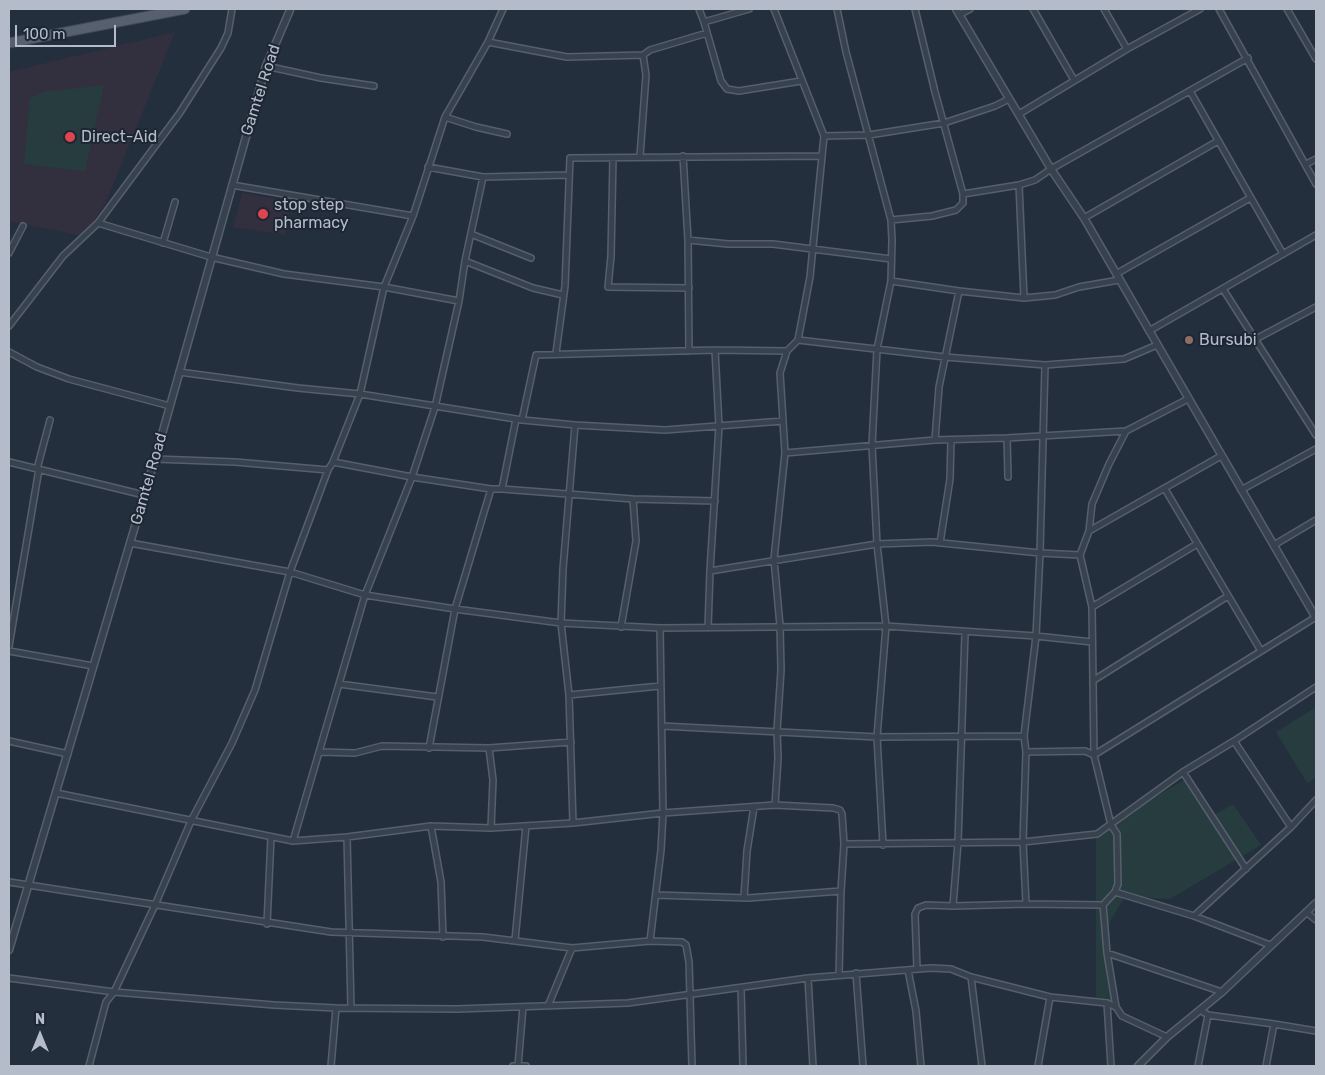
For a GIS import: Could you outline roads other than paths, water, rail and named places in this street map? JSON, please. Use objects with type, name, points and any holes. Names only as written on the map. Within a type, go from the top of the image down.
[{"type":"main road","points":[[9,43],[185,9]]},
{"type":"street","points":[[9,326],[63,256],[98,223],[179,114],[221,48],[228,33],[232,9]]},
{"type":"street","name":"Gamtel Road","points":[[9,950],[155,459],[266,66],[290,9]]},
{"type":"street","points":[[89,1066],[106,1002],[114,992],[155,905],[191,821],[232,743],[254,690],[290,572],[328,470],[333,462],[360,394],[384,287],[413,216],[445,117],[488,42],[503,9]]},
{"type":"street","points":[[699,9],[721,81],[727,89],[739,91],[801,81]]},
{"type":"street","points":[[704,22],[749,9]]},
{"type":"street","points":[[774,9],[824,136],[811,250],[810,277],[798,340],[787,350],[780,373],[786,453],[774,559],[780,626],[781,670],[776,731],[778,758],[775,805]]},
{"type":"street","points":[[837,9],[846,52],[891,220],[891,281],[877,349],[872,445],[877,544],[886,626],[877,737],[883,845]]},
{"type":"street","points":[[891,220],[932,216],[956,210],[963,203],[963,194],[915,9]]},
{"type":"street","points":[[970,9],[957,12],[1051,169],[1084,218],[1316,618],[1094,755]]},
{"type":"street","points":[[1034,9],[1074,80]]},
{"type":"street","points":[[1104,9],[1128,49]]},
{"type":"street","points":[[1019,114],[1074,80],[1200,9]]},
{"type":"street","points":[[1219,9],[1248,58],[1316,184]]},
{"type":"street","points":[[1287,9],[1316,59]]},
{"type":"street","points":[[488,42],[566,57],[643,55],[650,50],[707,33]]},
{"type":"street","points":[[640,156],[646,75],[643,55]]},
{"type":"street","points":[[963,194],[1019,185],[1035,180],[1051,169],[1248,58]]},
{"type":"street","points":[[266,66],[321,78],[374,86]]},
{"type":"street","points":[[1190,91],[1283,254]]},
{"type":"street","points":[[824,136],[869,135],[944,123],[995,106],[1009,99]]},
{"type":"street","points":[[445,117],[507,134]]},
{"type":"street","points":[[1084,218],[1218,141]]},
{"type":"street","points":[[683,156],[688,240],[689,351]]},
{"type":"street","points":[[556,353],[565,286],[570,158],[821,156]]},
{"type":"street","points":[[613,158],[611,256],[608,287],[689,288]]},
{"type":"street","points":[[1306,164],[1316,159]]},
{"type":"street","points":[[428,167],[483,177],[568,175]]},
{"type":"street","points":[[294,841],[365,595],[412,477],[435,406],[459,301],[465,262],[483,177]]},
{"type":"street","points":[[232,185],[413,216]]},
{"type":"street","points":[[1019,185],[1024,298]]},
{"type":"street","points":[[891,281],[1024,298],[1055,295],[1117,277],[1250,198]]},
{"type":"street","points":[[163,243],[175,202]]},
{"type":"street","points":[[98,223],[211,257],[284,274],[384,287],[459,301]]},
{"type":"street","points":[[9,253],[23,226]]},
{"type":"street","points":[[471,234],[530,258]]},
{"type":"street","points":[[1149,331],[1316,235]]},
{"type":"street","points":[[688,240],[728,244],[773,244],[891,259]]},
{"type":"street","points":[[465,262],[533,288],[563,295]]},
{"type":"street","points":[[1223,289],[1316,436]]},
{"type":"street","points":[[935,440],[939,387],[959,291]]},
{"type":"street","points":[[1254,340],[1316,308]]},
{"type":"street","points":[[798,340],[944,357],[1045,364],[1124,359],[1157,345]]},
{"type":"street","points":[[708,628],[719,426],[715,350]]},
{"type":"street","points":[[502,489],[536,355],[556,353],[787,350]]},
{"type":"street","points":[[9,352],[37,367],[69,379],[170,406]]},
{"type":"street","points":[[1026,904],[1023,842],[1026,752],[1024,736],[1036,636],[1045,364]]},
{"type":"street","points":[[179,372],[298,388],[360,394],[519,419],[575,424],[666,430],[783,420]]},
{"type":"street","points":[[786,453],[935,440],[952,441],[1126,431],[1188,398]]},
{"type":"street","points":[[9,646],[38,469],[50,420]]},
{"type":"street","points":[[573,823],[569,695],[561,623],[562,569],[575,424]]},
{"type":"street","points":[[917,969],[915,914],[918,908],[926,905],[1103,905],[1115,892],[1118,884],[1117,834],[1111,825],[1094,755],[1092,607],[1080,555],[1089,531],[1092,504],[1126,431]]},
{"type":"street","points":[[1007,438],[1008,477]]},
{"type":"street","points":[[940,543],[950,479],[952,441]]},
{"type":"street","points":[[1242,490],[1316,449]]},
{"type":"street","points":[[1089,531],[1221,456]]},
{"type":"street","points":[[155,459],[235,462],[328,470]]},
{"type":"street","points":[[9,462],[144,495]]},
{"type":"street","points":[[333,462],[491,489],[633,499],[715,501]]},
{"type":"street","points":[[429,748],[437,697],[455,609],[491,489]]},
{"type":"street","points":[[1165,489],[1261,651]]},
{"type":"street","points":[[621,627],[636,541],[633,499]]},
{"type":"street","points":[[1274,546],[1316,520]]},
{"type":"street","points":[[130,543],[290,572],[365,595],[561,623],[660,628],[886,626],[965,633],[1036,636],[1092,642]]},
{"type":"street","points":[[710,571],[774,559],[877,544],[940,543],[1080,555]]},
{"type":"street","points":[[1092,607],[1197,544]]},
{"type":"street","points":[[1094,680],[1228,596]]},
{"type":"street","points":[[650,941],[663,813],[660,628]]},
{"type":"street","points":[[953,906],[958,842],[965,633]]},
{"type":"street","points":[[9,651],[93,666]]},
{"type":"street","points":[[339,684],[437,697]]},
{"type":"street","points":[[569,695],[660,686]]},
{"type":"street","points":[[844,844],[1023,842],[1097,834],[1183,772],[1316,687]]},
{"type":"street","points":[[662,726],[877,737],[1024,736]]},
{"type":"street","points":[[9,741],[68,754]]},
{"type":"street","points":[[1234,741],[1291,827]]},
{"type":"street","points":[[320,752],[355,753],[382,746],[489,748],[571,742]]},
{"type":"street","points":[[489,748],[493,780],[491,828]]},
{"type":"street","points":[[1026,752],[1085,751],[1094,755]]},
{"type":"street","points":[[1183,772],[1246,868]]},
{"type":"street","points":[[56,793],[294,841],[347,837],[431,826],[491,828],[526,826],[775,805],[833,808],[840,810],[842,814],[844,844],[839,975]]},
{"type":"street","points":[[1194,916],[1291,827],[1316,800]]},
{"type":"street","points":[[744,898],[747,851],[754,807]]},
{"type":"street","points":[[431,826],[440,882],[443,937]]},
{"type":"street","points":[[515,940],[526,826]]},
{"type":"street","points":[[267,924],[271,837]]},
{"type":"street","points":[[347,837],[351,1008]]},
{"type":"street","points":[[9,882],[267,924],[331,932],[483,937],[572,948],[650,941],[682,942],[686,945],[689,962],[692,1066]]},
{"type":"street","points":[[656,895],[744,898],[841,891]]},
{"type":"street","points":[[1115,892],[1194,916],[1270,945]]},
{"type":"street","points":[[1138,1066],[1167,1037],[1222,992],[1316,903]]},
{"type":"street","points":[[1103,905],[1116,1007],[1122,1016],[1167,1037]]},
{"type":"street","points":[[1306,912],[1316,920]]},
{"type":"street","points":[[548,1006],[572,948]]},
{"type":"street","points":[[1108,953],[1222,992]]},
{"type":"street","points":[[9,978],[114,992],[274,1005],[336,1008],[457,1009],[628,1003],[808,978],[931,968],[951,969],[972,977],[1050,997],[1107,1003],[1116,1007]]},
{"type":"street","points":[[908,970],[916,1011],[921,1066]]},
{"type":"street","points":[[856,973],[863,1066]]},
{"type":"street","points":[[972,977],[982,1066]]},
{"type":"street","points":[[808,978],[813,1066]]},
{"type":"street","points":[[741,988],[743,1066]]},
{"type":"street","points":[[1038,1066],[1050,997]]},
{"type":"street","points":[[1107,1003],[1111,1066]]},
{"type":"street","points":[[524,1007],[516,1066],[526,1066]]},
{"type":"street","points":[[332,1066],[336,1008]]},
{"type":"street","points":[[1200,1010],[1208,1015],[1316,1031]]},
{"type":"street","points":[[1198,1066],[1208,1015]]},
{"type":"street","points":[[1266,1066],[1274,1024]]},
{"type":"place","name":"Direct-Aid","points":[[70,137]]},
{"type":"place","name":"stop step pharmacy","points":[[263,214]]},
{"type":"place","name":"Bursubi","points":[[1189,340]]}]
